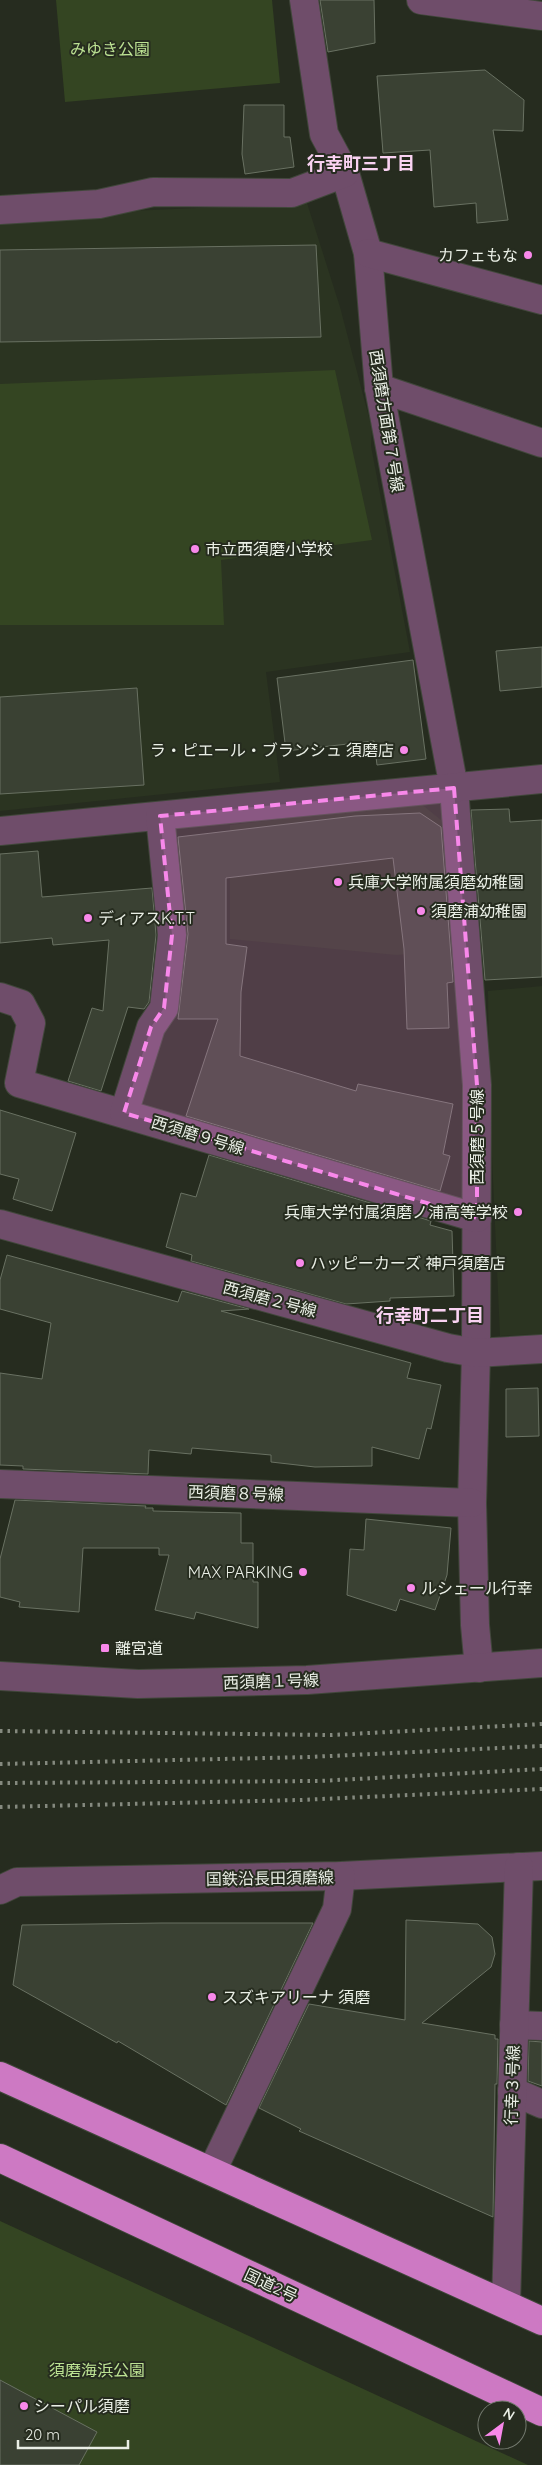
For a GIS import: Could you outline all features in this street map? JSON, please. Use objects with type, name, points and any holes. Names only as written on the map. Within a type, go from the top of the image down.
[{"type":"highway","points":[[0,2076],[542,2321]]},
{"type":"highway","name":"国道2号","points":[[0,2158],[542,2412]]},
{"type":"street","name":"西須磨方面第７号線","points":[[304,0],[324,134],[345,173],[368,253],[379,388],[454,788]]},
{"type":"street","points":[[421,0],[542,16]]},
{"type":"street","points":[[0,210],[99,204],[153,192],[292,193],[345,173]]},
{"type":"street","points":[[368,253],[542,300]]},
{"type":"street","points":[[379,388],[542,443]]},
{"type":"street","points":[[0,831],[542,779]]},
{"type":"street","name":"西須磨５号線","points":[[454,788],[477,1085],[476,1353],[472,1502],[475,1625],[479,1668]]},
{"type":"street","points":[[124,1113],[151,1027],[164,1008],[172,935],[160,816]]},
{"type":"street","name":"西須磨９号線","points":[[0,997],[21,1004],[31,1023],[19,1083],[477,1218]]},
{"type":"street","name":"西須磨２号線","points":[[0,1224],[448,1348],[476,1353],[542,1350]]},
{"type":"street","name":"西須磨８号線","points":[[0,1484],[472,1502]]},
{"type":"street","name":"西須磨１号線","points":[[0,1676],[138,1684],[247,1682],[306,1680],[542,1663]]},
{"type":"street","name":"国鉄沿長田須磨線","points":[[0,1890],[16,1882],[341,1876],[530,1867]]},
{"type":"street","name":"行幸３号線","points":[[506,2304],[514,2025],[530,1867]]},
{"type":"street","points":[[212,2171],[337,1909],[341,1876]]},
{"type":"street","points":[[514,2025],[542,2026]]},
{"type":"street","points":[[512,2091],[542,2104]]},
{"type":"highlighted area","points":[[454,788],[477,1085],[477,1218],[124,1113],[151,1027],[164,1008],[172,935],[160,816]]},
{"type":"shaded area","name":"市立西須磨小学校","points":[[307,203],[340,307],[372,429],[371,446],[410,652],[266,672],[280,782],[0,811],[0,217]]},
{"type":"shaded area","name":"兵庫大学附属須磨幼稚園","points":[[420,803],[441,820],[451,951],[396,955],[230,939],[230,825]]},
{"type":"shaded area","name":"兵庫大学付属須磨ノ浦高等学校","points":[[542,986],[542,1334],[500,1336],[489,1090],[488,991]]},
{"type":"green space","name":"みゆき公園","points":[[56,0],[272,0],[280,83],[65,102]]},
{"type":"green space","points":[[335,370],[372,540],[221,560],[224,625],[0,625],[0,384]]},
{"type":"green space","name":"須磨海浜公園","points":[[0,2221],[477,2441],[477,2450],[496,2450],[528,2465],[0,2465]]},
{"type":"building","points":[[320,0],[374,0],[375,43],[328,52]]},
{"type":"building","points":[[485,70],[524,100],[523,131],[493,130],[508,220],[477,223],[476,203],[434,207],[430,150],[383,153],[377,76]]},
{"type":"building","points":[[244,105],[284,105],[284,137],[290,137],[294,167],[245,174],[242,154]]},
{"type":"building","points":[[316,245],[321,337],[0,342],[0,250]]},
{"type":"building","points":[[542,647],[542,687],[500,691],[496,651]]},
{"type":"building","points":[[413,660],[426,759],[377,765],[374,741],[286,751],[277,678]]},
{"type":"building","points":[[137,688],[144,785],[0,794],[0,697]]},
{"type":"building","points":[[509,809],[510,822],[542,820],[542,977],[485,980],[471,810]]},
{"type":"building","points":[[420,813],[441,827],[453,982],[447,983],[449,1028],[407,1029],[404,949],[393,858],[226,878],[226,944],[247,947],[241,992],[240,1056],[356,1091],[358,1084],[453,1104],[443,1154],[450,1156],[440,1191],[186,1116],[218,1019],[178,1019],[188,934],[178,837],[355,816]]},
{"type":"building","points":[[38,851],[42,897],[152,888],[156,935],[149,1002],[144,1009],[128,1007],[101,1091],[68,1081],[92,1008],[103,1011],[109,940],[53,945],[52,938],[0,943],[0,854]]},
{"type":"building","points":[[0,1110],[76,1133],[52,1211],[13,1199],[19,1179],[0,1174]]},
{"type":"building","points":[[209,1155],[431,1221],[430,1225],[452,1231],[454,1296],[390,1298],[390,1301],[346,1304],[191,1261],[192,1255],[166,1247],[181,1193],[196,1197]]},
{"type":"building","points":[[7,1255],[178,1302],[182,1291],[249,1309],[221,1311],[411,1363],[407,1378],[441,1385],[431,1429],[427,1428],[419,1459],[372,1447],[372,1466],[315,1467],[271,1462],[271,1455],[192,1448],[191,1454],[149,1450],[148,1474],[23,1469],[23,1466],[0,1465],[0,1373],[42,1379],[51,1323],[0,1309],[0,1280]]},
{"type":"building","points":[[538,1388],[539,1436],[506,1437],[506,1389]]},
{"type":"building","points":[[15,1500],[146,1506],[145,1508],[153,1508],[153,1511],[241,1513],[241,1543],[253,1543],[253,1582],[258,1582],[258,1628],[196,1612],[194,1619],[155,1610],[169,1555],[159,1555],[159,1548],[83,1548],[79,1612],[19,1607],[20,1602],[0,1597],[0,1559]]},
{"type":"building","points":[[366,1519],[451,1528],[447,1575],[435,1610],[400,1599],[396,1611],[347,1595],[350,1549],[364,1550]]},
{"type":"building","points":[[406,1920],[478,1924],[492,1937],[495,1954],[491,1967],[422,2023],[495,2035],[495,2039],[498,2039],[497,2084],[495,2084],[493,2217],[299,2131],[301,2129],[259,2108],[309,2004],[405,2020]]},
{"type":"building","points":[[313,1923],[226,2105],[118,2041],[117,2043],[13,1985],[22,1925]]},
{"type":"building","points":[[529,2041],[542,2042],[542,2086],[528,2081]]},
{"type":"building","name":"シーパル須磨","points":[[0,2380],[97,2432],[79,2465],[0,2465]]},
{"type":"railway","points":[[0,1731],[331,1735],[542,1724]]},
{"type":"railway","points":[[0,1764],[309,1757],[542,1746]]},
{"type":"railway","points":[[0,1783],[319,1781],[542,1769]]},
{"type":"railway","points":[[0,1807],[300,1800],[542,1789]]},
{"type":"place","name":"カフェもな","points":[[528,255]]},
{"type":"place","name":"市立西須磨小学校","points":[[195,549]]},
{"type":"place","name":"ラ・ピエール・ブランシュ 須磨店","points":[[404,750]]},
{"type":"place","name":"兵庫大学附属須磨幼稚園","points":[[338,882]]},
{"type":"place","name":"須磨浦幼稚園","points":[[421,911]]},
{"type":"place","name":"ディアスK.T.T","points":[[88,918]]},
{"type":"place","name":"兵庫大学付属須磨ノ浦高等学校","points":[[518,1212]]},
{"type":"place","name":"ハッピーカーズ 神戸須磨店","points":[[300,1263]]},
{"type":"place","name":"MAX PARKING","points":[[303,1572]]},
{"type":"place","name":"ルシェール行幸","points":[[411,1588]]},
{"type":"place","name":"離宮道","points":[[105,1648]]},
{"type":"place","name":"スズキアリーナ 須磨","points":[[212,1997]]},
{"type":"place","name":"シーパル須磨","points":[[24,2406]]},
{"type":"district","name":"行幸町三丁目","points":[[361,164]]},
{"type":"district","name":"行幸町二丁目","points":[[430,1316]]}]
